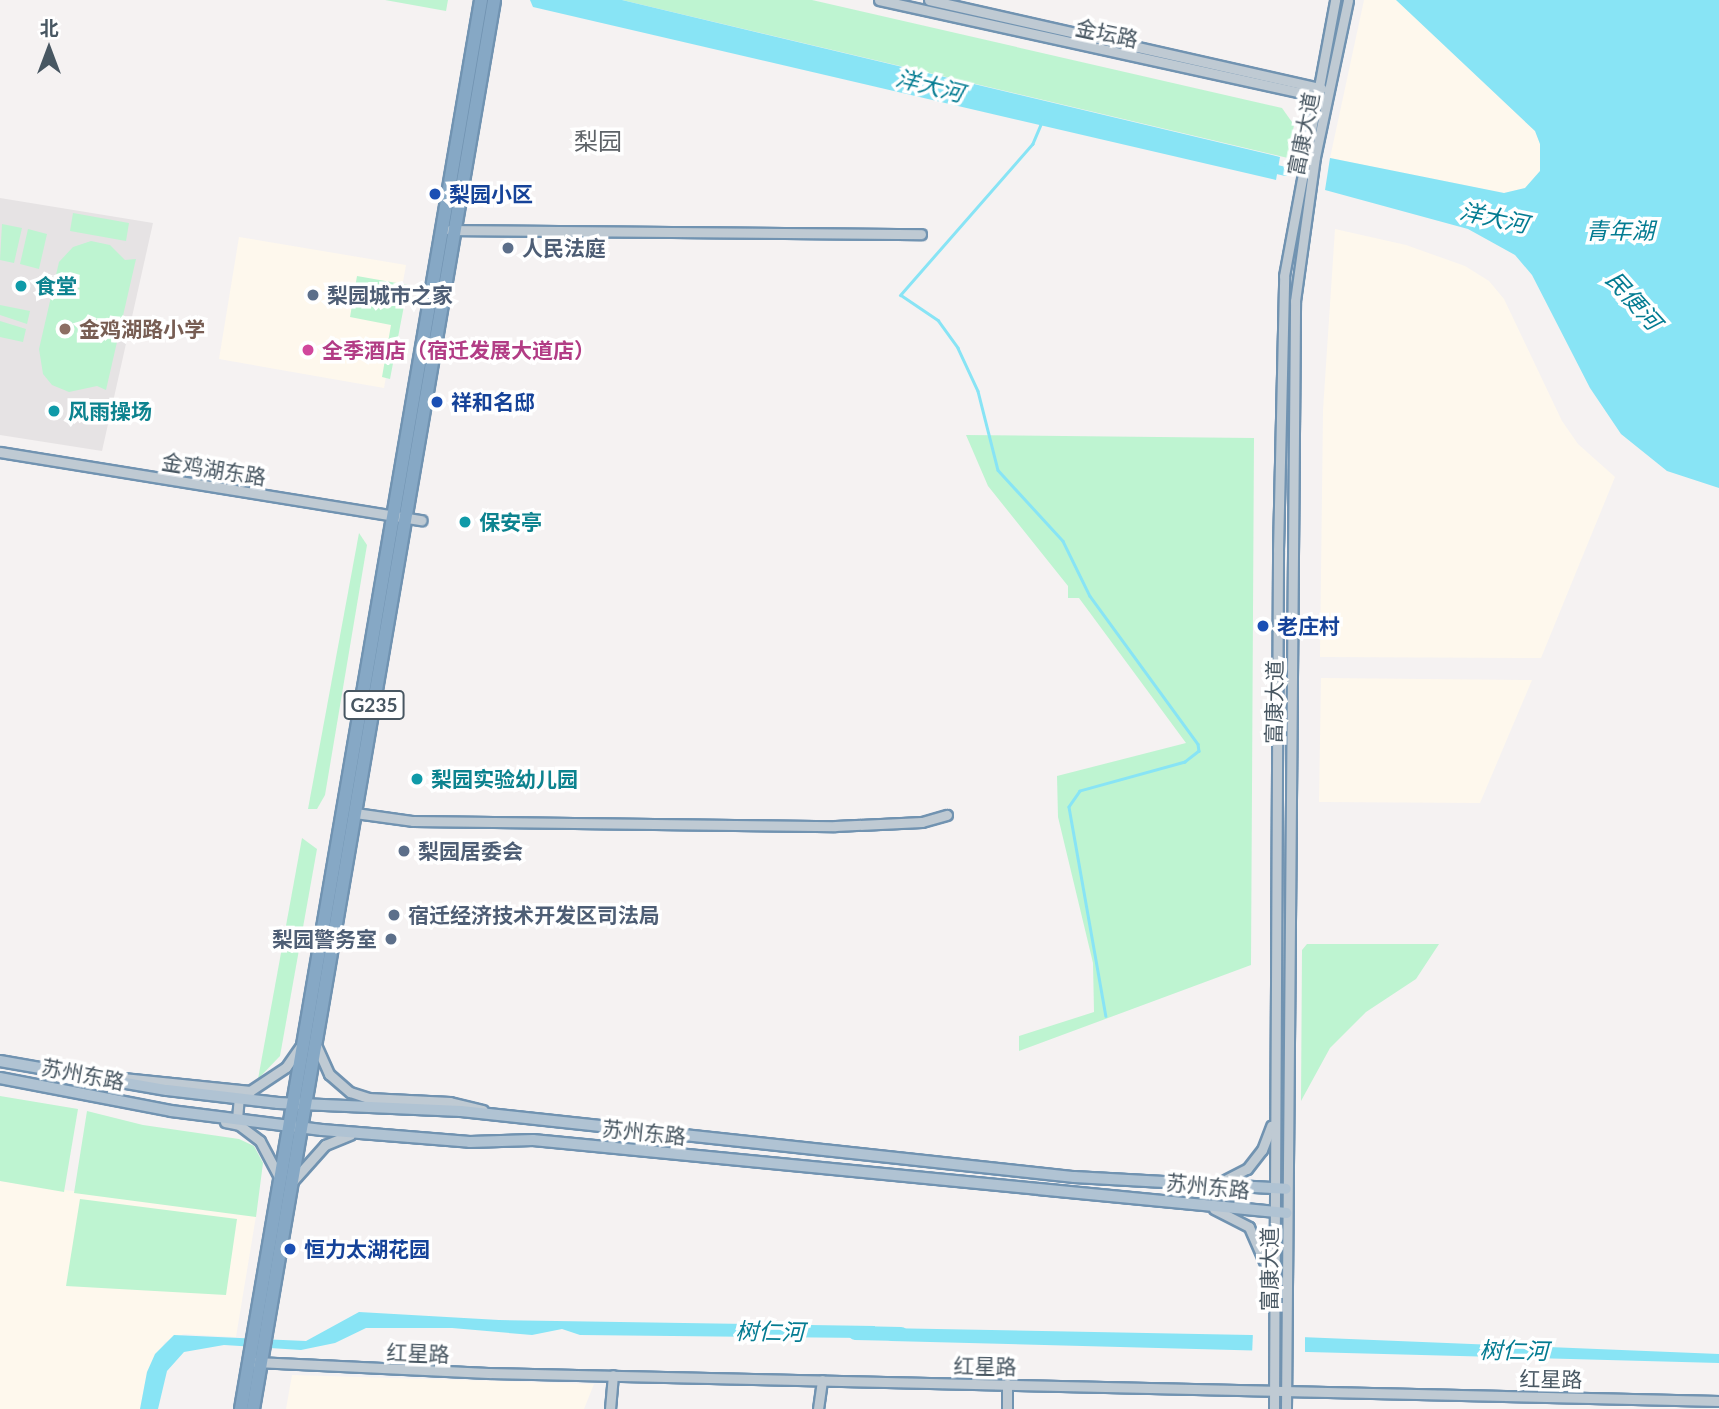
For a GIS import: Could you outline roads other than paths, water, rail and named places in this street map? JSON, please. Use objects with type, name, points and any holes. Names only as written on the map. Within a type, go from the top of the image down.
[{"type":"highway","name":"G235","points":[[241,1409],[255,1362],[296,1126],[307,1102],[309,1040],[449,230],[481,0]]},
{"type":"highway","name":"G235","points":[[449,230],[494,0]]},
{"type":"highway","name":"G235","points":[[296,1126],[293,1103],[309,1040],[355,813],[401,517]]},
{"type":"highway","name":"G235","points":[[253,1409],[255,1362]]},
{"type":"main road","name":"苏州东路","points":[[0,1061],[239,1098],[461,1111],[518,1120],[1074,1177],[1286,1189]]},
{"type":"main road","name":"苏州东路","points":[[0,1078],[237,1119],[359,1133],[470,1142],[533,1140],[1012,1190],[1196,1203],[1286,1213]]},
{"type":"street","name":"金坛路","points":[[879,0],[1328,94]]},
{"type":"street","name":"金坛路","points":[[929,0],[1316,92]]},
{"type":"street","name":"富康大道","points":[[1274,1409],[1277,643],[1284,276],[1335,0]]},
{"type":"street","name":"富康大道","points":[[1286,1409],[1295,301],[1328,94],[1348,0]]},
{"type":"street","points":[[1328,34],[1341,37]]},
{"type":"street","points":[[449,230],[921,234]]},
{"type":"street","name":"金鸡湖东路","points":[[0,452],[422,520]]},
{"type":"street","points":[[1277,643],[1292,643]]},
{"type":"street","points":[[1277,716],[1292,716]]},
{"type":"street","points":[[355,813],[413,821],[835,827],[922,822],[947,815]]},
{"type":"street","points":[[84,1076],[250,1091],[286,1067],[309,1040],[329,1074],[350,1092],[368,1098],[450,1102],[518,1120]]},
{"type":"street","points":[[80,1093],[239,1125],[269,1153],[286,1183],[325,1145],[359,1133]]},
{"type":"street","points":[[237,1119],[239,1098]]},
{"type":"street","points":[[1197,1184],[1231,1181],[1247,1169],[1262,1150],[1275,1112],[1287,1109]]},
{"type":"street","points":[[1196,1203],[1230,1214],[1249,1227],[1274,1289]]},
{"type":"street","name":"红星路","points":[[255,1362],[613,1375],[1719,1401]]},
{"type":"street","points":[[610,1409],[613,1375]]},
{"type":"street","points":[[818,1409],[822,1380]]},
{"type":"street","points":[[1007,1384],[1007,1409]]},
{"type":"water","points":[[530,0],[622,0],[1280,157],[1276,180],[533,7]]},
{"type":"water","name":"青年湖","points":[[1396,0],[1719,0],[1719,488],[1667,471],[1621,434],[1590,388],[1532,275],[1515,255],[1468,229],[1325,190],[1330,158],[1504,193],[1525,188],[1540,171],[1540,144],[1535,131]]},
{"type":"water","points":[[359,1312],[499,1320],[875,1326],[874,1337],[868,1338],[580,1335],[562,1329],[532,1335],[452,1328],[366,1328],[335,1343],[301,1350],[224,1345],[184,1352],[167,1371],[158,1409],[140,1409],[147,1372],[155,1354],[174,1335],[306,1341]]},
{"type":"water","points":[[883,1328],[1251,1335],[1719,1354],[1719,1363],[891,1341],[882,1338]]},
{"type":"waterway","points":[[1043,120],[1033,144],[901,295],[938,320],[958,348],[978,391],[998,470],[1063,541],[1090,596],[1198,744],[1199,751],[1185,762],[1080,791],[1069,807],[1106,1016]]},
{"type":"waterway","name":"洋大河","points":[[1268,167],[1285,171]]},
{"type":"waterway","name":"树仁河","points":[[855,1333],[901,1334]]},
{"type":"place","name":"梨园小区","points":[[435,194]]},
{"type":"place","name":"人民法庭","points":[[508,248]]},
{"type":"place","name":"食堂","points":[[21,286]]},
{"type":"place","name":"梨园城市之家","points":[[313,295]]},
{"type":"place","name":"金鸡湖路小学","points":[[65,329]]},
{"type":"place","name":"全季酒店（宿迁发展大道店）","points":[[308,350]]},
{"type":"place","name":"祥和名邸","points":[[437,402]]},
{"type":"place","name":"风雨操场","points":[[54,411]]},
{"type":"place","name":"保安亭","points":[[465,522]]},
{"type":"place","name":"老庄村","points":[[1263,626]]},
{"type":"place","name":"梨园实验幼儿园","points":[[417,779]]},
{"type":"place","name":"梨园居委会","points":[[404,851]]},
{"type":"place","name":"宿迁经济技术开发区司法局","points":[[394,915]]},
{"type":"place","name":"梨园警务室","points":[[391,939]]},
{"type":"place","name":"恒力太湖花园","points":[[290,1249]]},
{"type":"district","name":"梨园","points":[[598,141]]},
{"type":"water label","name":"民便河","points":[[1634,300]]}]
